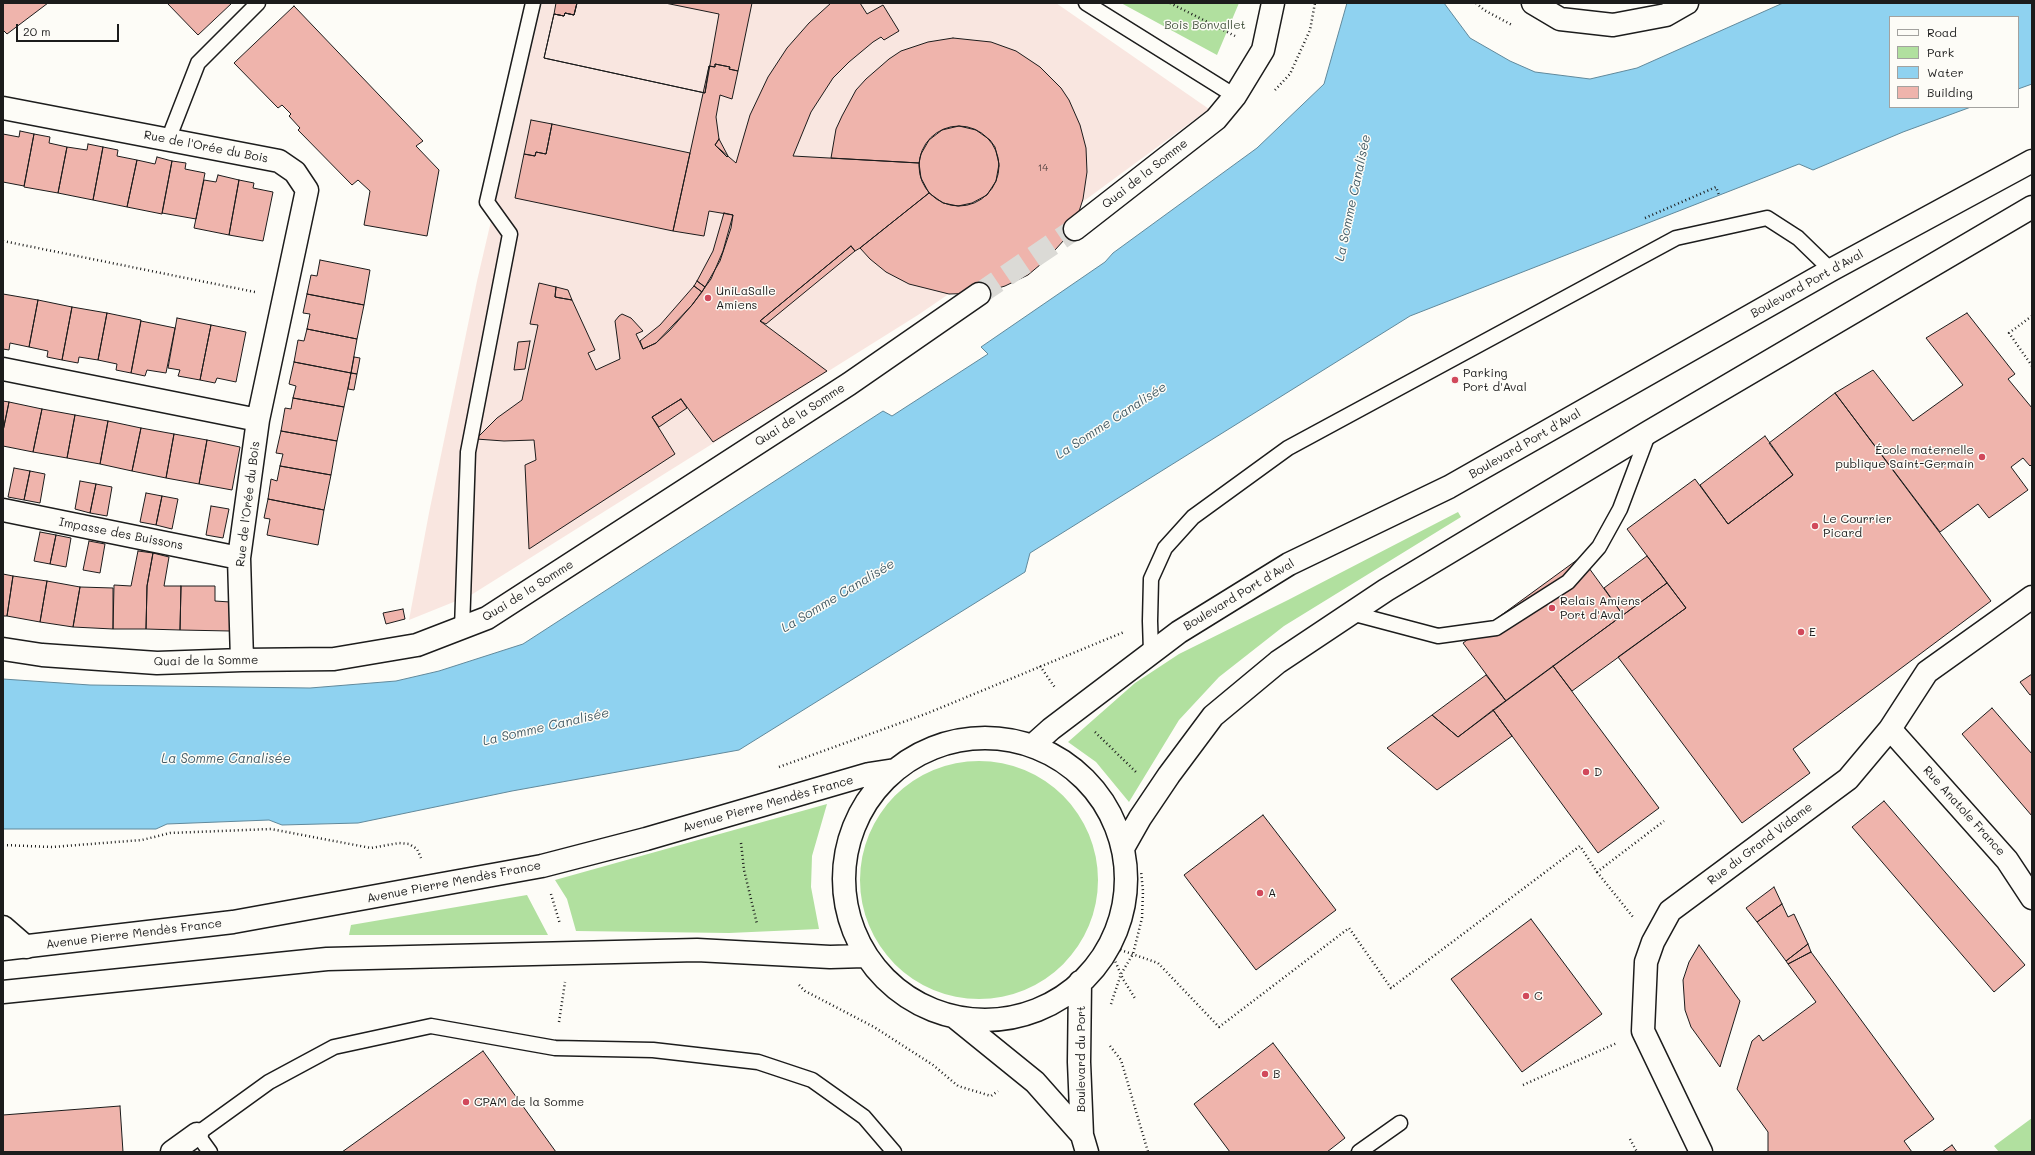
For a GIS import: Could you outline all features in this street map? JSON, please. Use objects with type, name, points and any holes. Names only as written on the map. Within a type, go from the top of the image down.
[{"type":"main road","name":"Quai de la Somme","points":[[1075,229],[1216,119],[1235,96],[1263,50],[1273,3]]},
{"type":"main road","points":[[1534,3],[1560,19],[1613,25],[1666,14],[1687,3]]},
{"type":"main road","name":"Rue de l'Orée du Bois","points":[[3,108],[279,161],[295,172],[307,190],[258,420],[239,558],[242,660]]},
{"type":"main road","name":"Boulevard Port d'Aval","points":[[1032,746],[1051,729],[1179,632],[1289,564],[1449,487],[1831,270],[2032,162]]},
{"type":"main road","points":[[1123,848],[1140,818],[1169,775],[1214,716],[1278,662],[1386,590],[1649,432],[2032,207]]},
{"type":"main road","name":"Quai de la Somme","points":[[3,650],[42,655],[157,663],[334,659],[416,645],[487,618],[849,384],[979,294]]},
{"type":"main road","points":[[3,369],[258,420]]},
{"type":"main road","name":"Impasse des Buissons","points":[[3,510],[239,558]]},
{"type":"main road","name":"Rue du Grand Vidame","points":[[1701,1152],[1643,1031],[1646,962],[1653,942],[1670,911],[1848,779],[1890,729],[1927,672],[2032,597]]},
{"type":"main road","name":"Rue Anatole France","points":[[1890,729],[2007,860],[2032,898]]},
{"type":"main road","points":[[975,738],[1004,739],[1032,746],[1064,762],[1091,785],[1111,815],[1123,848],[1126,881],[1121,914],[1109,946],[1096,965],[1080,982],[1063,996],[1043,1007],[1022,1015],[1001,1020],[978,1020],[956,1017],[920,1005],[889,984],[865,956],[848,918],[843,878],[844,871],[850,837],[867,800],[895,770],[919,754],[946,743],[975,738]]},
{"type":"main road","name":"Avenue Pierre Mendès France","points":[[3,949],[233,922],[542,866],[738,813],[869,774],[895,770]]},
{"type":"main road","points":[[3,927],[26,947]]},
{"type":"main road","points":[[3,992],[327,959],[697,950],[830,957],[865,956]]},
{"type":"main road","name":"Boulevard du Port","points":[[1080,982],[1080,1051],[1084,1144]]},
{"type":"main road","name":"Boulevard du Port","points":[[956,1017],[1035,1082],[1084,1144]]},
{"type":"main road","points":[[172,1152],[197,1134]]},
{"type":"lane","points":[[168,140],[198,63],[258,3]]},
{"type":"lane","points":[[462,628],[468,452],[510,234],[487,202],[533,3]]},
{"type":"lane","points":[[1086,3],[1235,96]]},
{"type":"lane","points":[[1151,652],[1151,580],[1165,548],[1193,518],[1288,448],[1676,238],[1767,218],[1798,238],[1831,270]]},
{"type":"lane","points":[[1351,613],[1438,636],[1496,628],[1568,582],[1598,547],[1620,509],[1649,432]]},
{"type":"lane","points":[[210,1152],[197,1134],[269,1082],[334,1047],[432,1026],[555,1048],[653,1050],[758,1062],[812,1080],[864,1117],[894,1152]]},
{"type":"lane","points":[[1359,1152],[1400,1123]]},
{"type":"path","points":[[1170,3],[1263,50]]},
{"type":"path","points":[[1476,3],[1500,20]]},
{"type":"path","points":[[1645,218],[1716,187],[1719,195]]},
{"type":"path","points":[[3,240],[285,298]]},
{"type":"path","points":[[2032,316],[2009,333],[2032,366]]},
{"type":"path","points":[[738,813],[744,870],[765,954],[805,991],[874,1027],[933,1065],[958,1086],[991,1096],[1024,1073]]},
{"type":"path","points":[[1597,872],[1664,821]]},
{"type":"path","points":[[3,845],[52,847],[142,840],[170,833],[270,830],[371,848],[399,843],[409,844],[417,849],[424,864]]},
{"type":"path","points":[[1109,946],[1158,963],[1219,1027],[1349,928],[1391,988],[1580,846],[1597,872],[1653,942]]},
{"type":"path","points":[[1109,1009],[1121,974],[1133,954],[1142,918],[1143,891],[1141,867]]},
{"type":"path","points":[[1109,946],[1121,974],[1136,1000]]},
{"type":"path","points":[[1523,1085],[1643,1031]]},
{"type":"path","points":[[1080,1051],[1101,1035],[1121,1060],[1148,1152]]},
{"type":"path","points":[[1630,1139],[1637,1152]]},
{"type":"shaded area","name":"UniLaSalle Amiens","points":[[542,3],[1056,3],[1209,109],[1073,209],[918,315],[471,595],[409,620],[429,513],[477,281]]},
{"type":"green space","name":"Bois Bonvallet","points":[[1121,3],[1239,3],[1217,55]]},
{"type":"green space","points":[[1458,512],[1461,517],[1284,626],[1219,677],[1179,720],[1129,802],[1096,762],[1068,742],[1135,683],[1179,654],[1288,600]]},
{"type":"green space","points":[[979,761],[1002,764],[1024,770],[1045,781],[1063,796],[1078,814],[1089,835],[1095,857],[1098,880],[1095,903],[1089,925],[1078,946],[1063,964],[1045,979],[1024,990],[1002,996],[979,999],[956,996],[934,990],[913,979],[895,964],[880,946],[869,925],[863,903],[860,880],[863,857],[869,835],[880,814],[895,796],[913,781],[934,770],[956,764]]},
{"type":"green space","points":[[827,804],[812,856],[811,887],[819,929],[729,933],[576,931],[567,899],[555,880]]},
{"type":"green space","points":[[527,895],[548,935],[349,935],[351,925]]},
{"type":"green space","points":[[2032,1118],[2032,1152],[1999,1152],[1994,1146]]},
{"type":"water","name":"La Somme Canalisée","points":[[1347,3],[1444,3],[1470,38],[1510,61],[1535,72],[1590,79],[1637,68],[1783,3],[2032,3],[2032,84],[2019,89],[2019,16],[1889,16],[1889,108],[1968,108],[1903,132],[1813,170],[1799,164],[1410,316],[1030,553],[1025,572],[739,750],[512,791],[358,823],[282,825],[269,820],[167,824],[156,829],[3,829],[3,679],[90,685],[310,688],[396,681],[439,671],[523,644],[883,411],[892,416],[988,354],[981,347],[1105,262],[1113,253],[1257,148],[1324,84]]},
{"type":"building","points":[[3,3],[48,3],[7,34],[3,30]]},
{"type":"building","points":[[167,3],[232,3],[198,35]]},
{"type":"building","points":[[556,3],[577,3],[574,15],[565,13],[564,16],[554,14]]},
{"type":"building","points":[[577,3],[752,3],[738,71],[729,69],[730,67],[715,64],[715,67],[709,66],[705,93],[544,58],[554,14],[564,16],[565,13],[574,15]]},
{"type":"building","points":[[577,3],[665,3],[719,14],[705,93],[544,58],[554,14],[564,16],[565,13],[574,15]]},
{"type":"building","points":[[831,3],[860,3],[867,14],[883,5],[899,31],[884,40],[881,37],[873,42],[833,78],[811,112],[793,156],[919,163],[921,178],[929,193],[860,248],[855,251],[851,246],[760,321],[827,371],[713,442],[681,399],[652,417],[675,454],[529,549],[525,465],[536,460],[534,440],[504,441],[476,439],[497,418],[522,400],[538,325],[530,324],[539,283],[556,287],[555,297],[572,300],[595,350],[588,353],[596,370],[620,359],[615,321],[622,314],[631,318],[643,331],[636,334],[643,349],[656,343],[670,330],[692,305],[711,279],[723,251],[733,215],[709,211],[704,236],[673,231],[709,66],[715,67],[715,64],[730,67],[729,69],[738,71],[732,99],[720,95],[716,117],[719,139],[715,145],[736,163],[750,115],[768,77],[787,48],[809,23]]},
{"type":"building","points":[[294,6],[423,141],[416,146],[439,170],[427,236],[364,225],[370,191],[358,180],[352,185],[298,130],[300,128],[289,116],[291,114],[282,105],[278,108],[234,63]]},
{"type":"building","points":[[953,38],[991,42],[1016,51],[1040,67],[1061,88],[1069,100],[1080,125],[1086,148],[1087,172],[1083,199],[1076,221],[1064,240],[1047,259],[1028,275],[1005,286],[982,293],[949,294],[909,284],[886,272],[870,259],[860,248],[929,193],[943,203],[958,206],[972,203],[987,195],[996,181],[999,164],[995,147],[990,140],[976,130],[959,126],[942,130],[929,140],[921,154],[919,163],[831,158],[836,129],[856,90],[866,79],[889,59],[901,51],[928,42]]},
{"type":"building","points":[[531,120],[552,124],[546,154],[536,152],[535,156],[524,154]]},
{"type":"building","points":[[552,124],[690,153],[673,231],[515,198],[524,154],[535,156],[536,152],[546,154]]},
{"type":"building","points":[[959,126],[974,129],[987,138],[996,151],[999,166],[996,181],[987,194],[974,203],[959,206],[944,203],[931,194],[922,181],[919,166],[922,151],[931,138],[944,129]]},
{"type":"building","points":[[20,131],[34,134],[24,186],[3,182],[3,134],[19,137]]},
{"type":"building","points":[[34,134],[50,137],[49,143],[67,147],[58,193],[24,187]]},
{"type":"building","points":[[719,139],[728,156],[727,157],[715,145]]},
{"type":"building","points":[[88,144],[103,147],[93,200],[58,193],[67,147],[87,150]]},
{"type":"building","points":[[103,147],[118,150],[117,156],[137,160],[127,207],[93,200]]},
{"type":"building","points":[[157,157],[172,161],[162,214],[127,207],[137,160],[155,164]]},
{"type":"building","points":[[172,161],[186,163],[185,169],[205,173],[196,219],[162,213]]},
{"type":"building","points":[[218,175],[239,180],[229,235],[194,228],[204,180],[216,182]]},
{"type":"building","points":[[239,180],[254,183],[253,188],[273,192],[263,241],[229,235]]},
{"type":"building","points":[[724,213],[733,215],[731,228],[720,261],[705,287],[697,281],[713,251]]},
{"type":"building","points":[[851,246],[855,251],[766,324],[760,321]]},
{"type":"building","points":[[320,260],[370,270],[364,305],[307,294],[311,275],[317,276]]},
{"type":"building","points":[[697,281],[705,287],[702,292],[694,286]]},
{"type":"building","points":[[694,286],[702,292],[692,305],[656,343],[643,349],[640,341],[660,325]]},
{"type":"building","points":[[556,287],[568,290],[572,300],[555,297]]},
{"type":"building","points":[[3,294],[38,300],[29,347],[10,343],[9,350],[3,349]]},
{"type":"building","points":[[307,294],[364,305],[357,339],[307,329],[310,314],[303,313]]},
{"type":"building","points":[[38,300],[72,307],[62,360],[47,357],[48,351],[29,347]]},
{"type":"building","points":[[72,307],[107,313],[98,360],[79,357],[78,363],[62,360]]},
{"type":"building","points":[[107,313],[141,320],[131,373],[116,370],[117,364],[98,360]]},
{"type":"building","points":[[1967,313],[2015,374],[2008,379],[2032,408],[2032,464],[2030,466],[2023,458],[2011,467],[2028,490],[1989,518],[1978,504],[1940,532],[1835,393],[1873,370],[1913,421],[1963,385],[1926,338]]},
{"type":"building","points":[[177,318],[211,325],[200,380],[178,376],[180,370],[168,368]]},
{"type":"building","points":[[141,321],[175,328],[166,373],[147,370],[145,376],[131,373]]},
{"type":"building","points":[[211,325],[246,332],[236,382],[217,378],[215,383],[200,380]]},
{"type":"building","points":[[307,329],[357,339],[351,373],[294,362],[298,340],[304,341]]},
{"type":"building","points":[[530,341],[525,369],[514,370],[518,342]]},
{"type":"building","points":[[354,357],[360,358],[357,374],[351,373]]},
{"type":"building","points":[[294,362],[351,373],[344,407],[293,398],[296,386],[289,384]]},
{"type":"building","points":[[351,373],[357,374],[354,390],[348,389]]},
{"type":"building","name":"E","points":[[1835,393],[1991,601],[1793,749],[1810,773],[1742,823],[1618,657],[1686,608],[1627,529],[1695,479],[1728,524],[1793,475],[1769,443]]},
{"type":"building","points":[[293,398],[344,407],[337,441],[281,431],[285,408],[291,409]]},
{"type":"building","points":[[681,399],[687,408],[659,427],[652,417]]},
{"type":"building","points":[[3,401],[9,402],[3,431]]},
{"type":"building","points":[[9,402],[42,409],[33,452],[3,446],[3,431]]},
{"type":"building","points":[[42,409],[75,415],[67,458],[33,452]]},
{"type":"building","points":[[75,415],[108,421],[100,464],[67,458]]},
{"type":"building","points":[[108,421],[141,428],[132,471],[100,464]]},
{"type":"building","points":[[141,428],[174,434],[166,478],[132,471]]},
{"type":"building","points":[[281,431],[337,441],[331,475],[280,466],[283,454],[276,453]]},
{"type":"building","points":[[174,434],[207,440],[199,484],[166,478]]},
{"type":"building","points":[[1765,436],[1793,475],[1728,524],[1700,485]]},
{"type":"building","points":[[207,440],[240,447],[232,490],[199,484]]},
{"type":"building","points":[[280,466],[331,475],[324,510],[268,499],[271,479],[277,481]]},
{"type":"building","points":[[14,468],[30,471],[24,500],[8,497]]},
{"type":"building","points":[[30,471],[45,474],[40,503],[24,500]]},
{"type":"building","points":[[80,481],[96,484],[90,513],[75,509]]},
{"type":"building","points":[[96,484],[112,487],[107,516],[90,513]]},
{"type":"building","points":[[146,493],[162,496],[156,525],[140,522]]},
{"type":"building","points":[[162,496],[178,499],[172,529],[156,525]]},
{"type":"building","points":[[268,499],[324,510],[318,545],[267,535],[270,519],[264,518]]},
{"type":"building","points":[[211,506],[229,509],[223,538],[206,535]]},
{"type":"building","points":[[40,532],[56,535],[50,564],[34,561]]},
{"type":"building","points":[[56,535],[71,538],[66,567],[50,564]]},
{"type":"building","points":[[89,541],[105,544],[100,573],[83,570]]},
{"type":"building","points":[[138,551],[153,553],[147,586],[146,629],[113,629],[114,585],[131,586]]},
{"type":"building","points":[[153,553],[169,557],[164,586],[181,586],[180,630],[146,629],[147,586]]},
{"type":"building","points":[[1647,556],[1667,583],[1623,615],[1604,588]]},
{"type":"building","points":[[1581,557],[1623,615],[1506,701],[1463,643]]},
{"type":"building","points":[[3,574],[13,576],[7,616],[3,616]]},
{"type":"building","points":[[13,576],[47,581],[40,622],[7,616]]},
{"type":"building","points":[[47,581],[80,587],[73,627],[40,622]]},
{"type":"building","points":[[1667,583],[1686,608],[1572,691],[1553,666]]},
{"type":"building","points":[[181,586],[215,586],[215,601],[230,602],[230,631],[180,630]]},
{"type":"building","points":[[80,587],[113,588],[113,629],[73,627]]},
{"type":"building","points":[[403,609],[405,619],[386,624],[383,613]]},
{"type":"building","name":"D","points":[[1553,666],[1659,808],[1598,853],[1493,710]]},
{"type":"building","points":[[2032,674],[2032,694],[2030,695],[2020,682]]},
{"type":"building","points":[[1486,675],[1506,701],[1458,737],[1432,715]]},
{"type":"building","points":[[1992,708],[2032,754],[2032,816],[1962,734]]},
{"type":"building","points":[[1493,710],[1512,736],[1437,790],[1387,748],[1432,715],[1458,737]]},
{"type":"building","points":[[1884,801],[2025,965],[1994,992],[1852,827]]},
{"type":"building","name":"A","points":[[1263,815],[1336,910],[1256,970],[1184,875]]},
{"type":"building","points":[[1774,887],[1782,904],[1757,922],[1746,908]]},
{"type":"building","points":[[1782,904],[1788,917],[1794,914],[1808,944],[1786,961],[1757,922]]},
{"type":"building","name":"C","points":[[1531,919],[1602,1014],[1522,1072],[1451,979]]},
{"type":"building","points":[[1808,944],[1811,952],[1788,964],[1786,961]]},
{"type":"building","points":[[1699,945],[1740,1001],[1720,1067],[1691,1027],[1685,1010],[1683,980],[1689,962]]},
{"type":"building","points":[[1811,952],[1934,1119],[1904,1141],[1912,1152],[1768,1152],[1768,1132],[1737,1089],[1752,1041],[1759,1035],[1763,1041],[1816,1002],[1788,964]]},
{"type":"building","name":"B","points":[[1273,1043],[1345,1138],[1327,1152],[1230,1152],[1194,1104]]},
{"type":"building","name":"CPAM de la Somme","points":[[483,1051],[556,1152],[342,1152]]},
{"type":"building","points":[[120,1106],[123,1152],[3,1152],[3,1115]]},
{"type":"building","points":[[1952,1145],[1957,1152],[1942,1152]]},
{"type":"tunnel","points":[[979,294],[1075,229]]},
{"type":"place","name":"UniLaSalle Amiens","points":[[708,298]]},
{"type":"place","name":"Parking Port d'Aval","points":[[1455,380]]},
{"type":"place","name":"École maternelle publique Saint-Germain","points":[[1982,457]]},
{"type":"place","name":"Le Courrier Picard","points":[[1815,526]]},
{"type":"place","name":"Relais Amiens Port d'Aval","points":[[1552,608]]},
{"type":"place","name":"E","points":[[1801,632]]},
{"type":"place","name":"D","points":[[1586,772]]},
{"type":"place","name":"A","points":[[1260,893]]},
{"type":"place","name":"C","points":[[1526,996]]},
{"type":"place","name":"B","points":[[1265,1074]]},
{"type":"place","name":"CPAM de la Somme","points":[[466,1102]]}]
